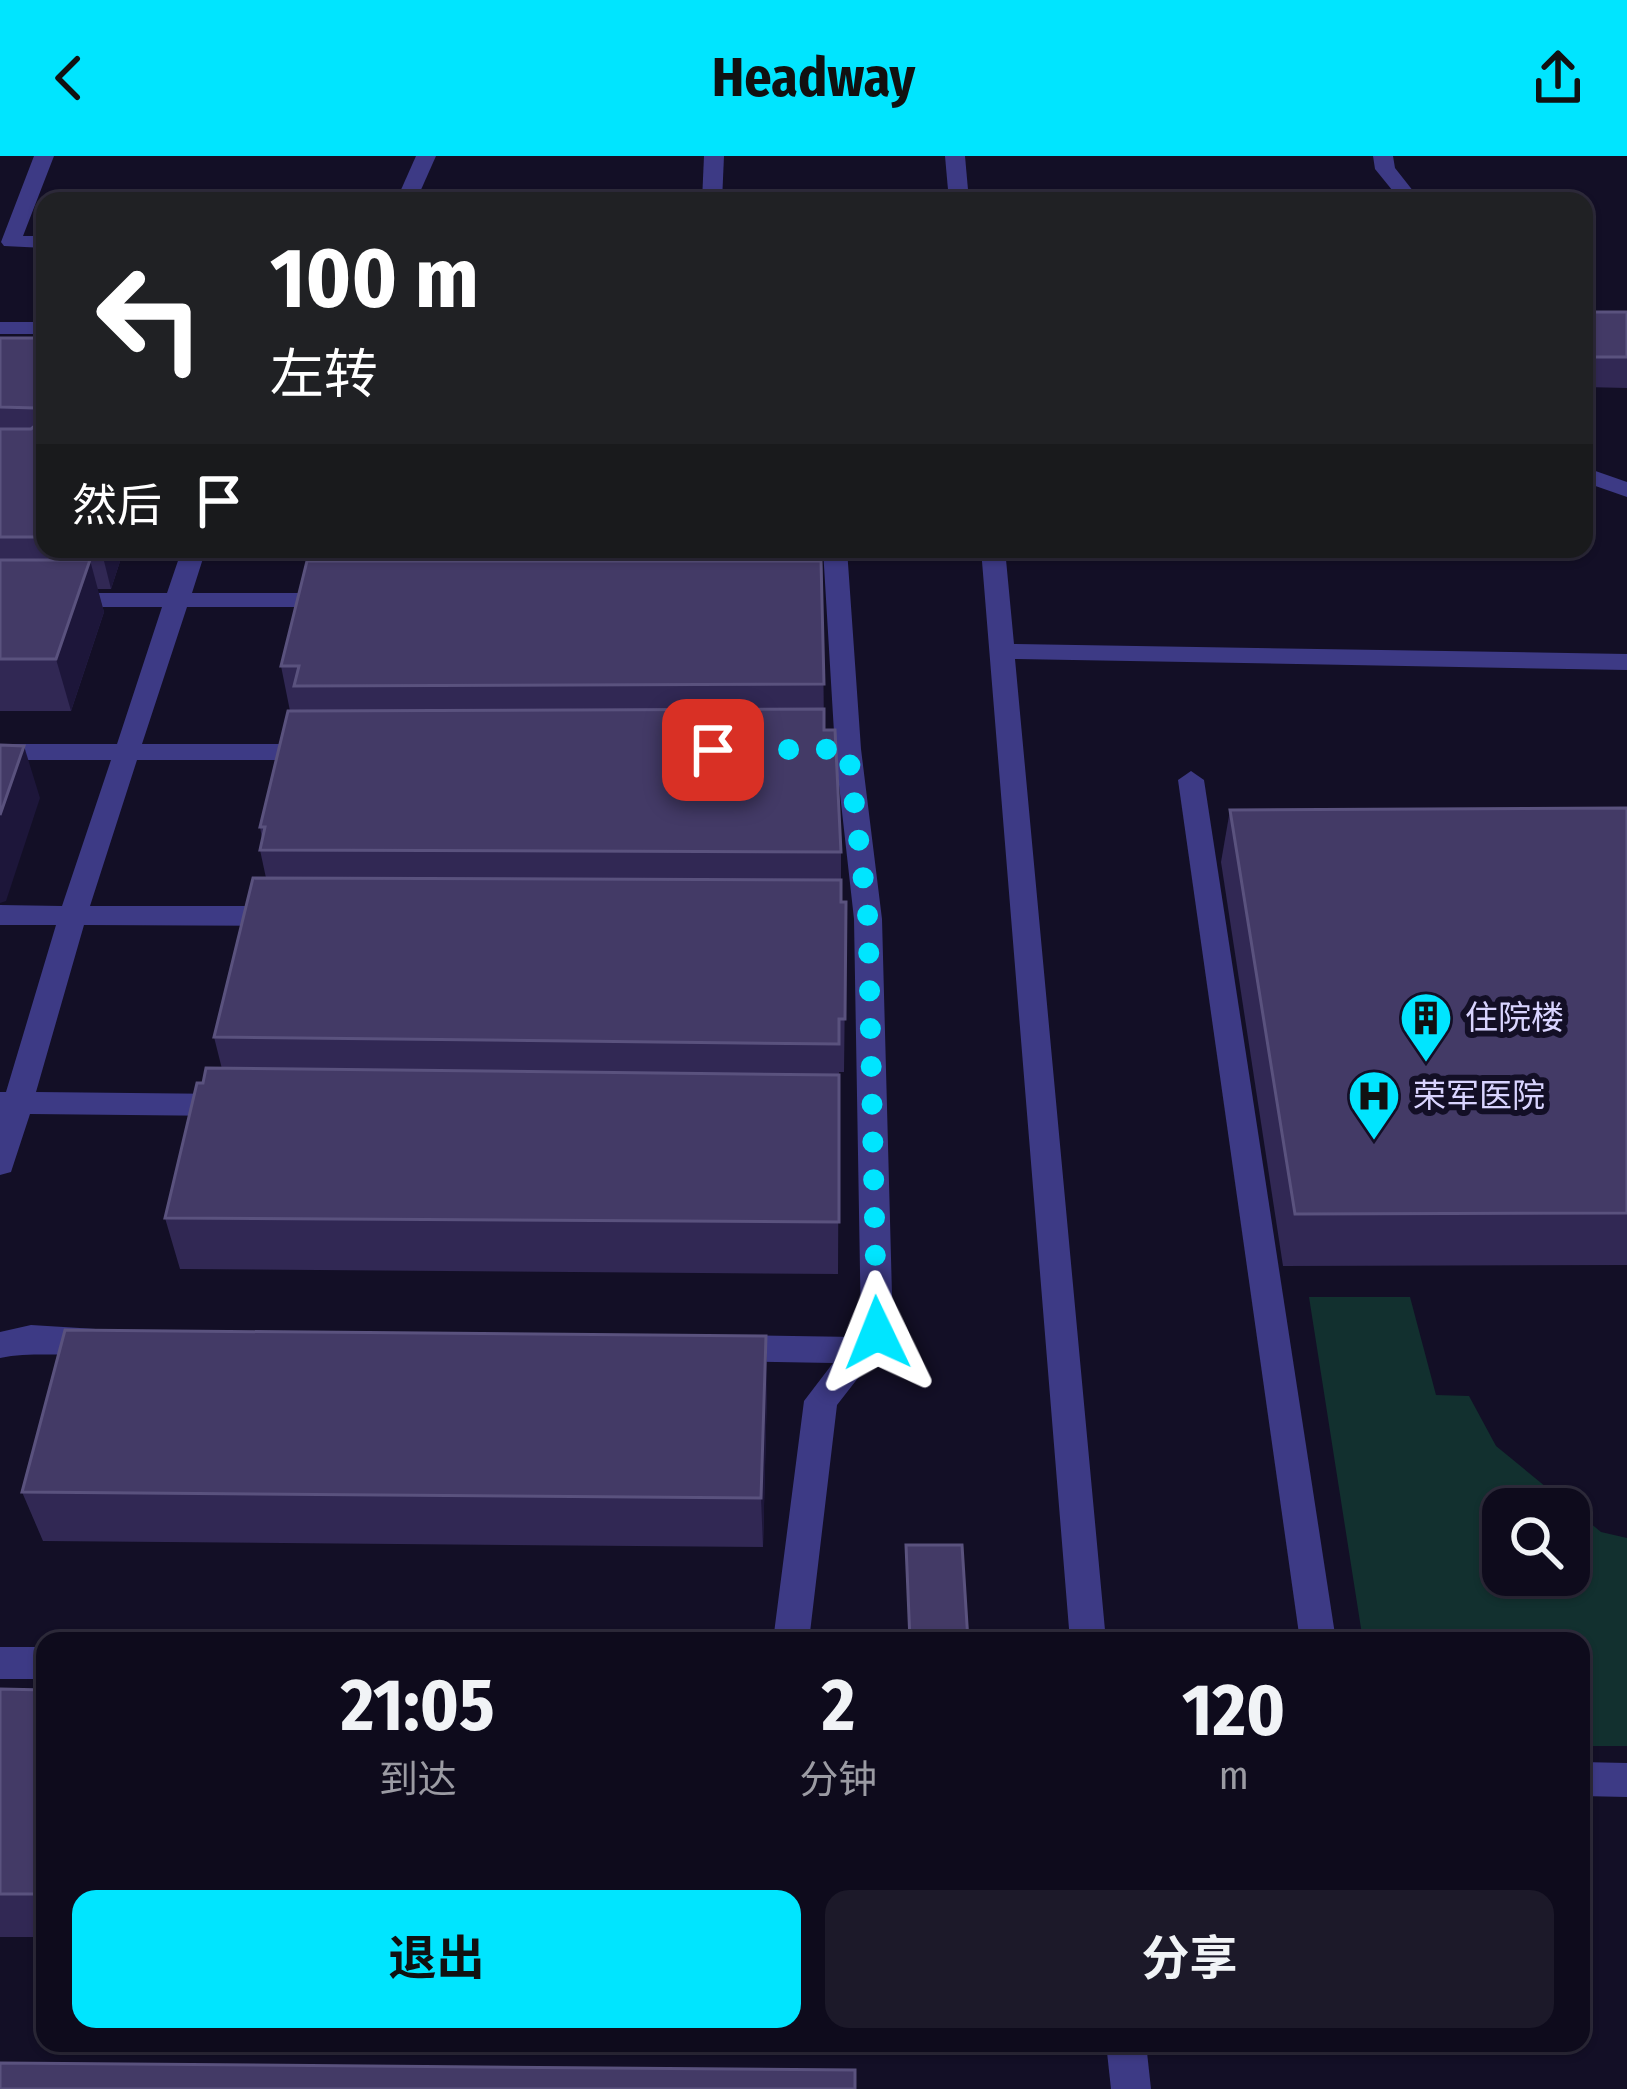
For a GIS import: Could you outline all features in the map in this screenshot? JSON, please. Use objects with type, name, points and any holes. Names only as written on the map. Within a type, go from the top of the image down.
[{"type":"street","points":[[36,242],[11,242],[44,156]]},
{"type":"street","points":[[410,192],[426,156]]},
{"type":"street","points":[[712,192],[713,156]]},
{"type":"street","points":[[955,156],[958,192]]},
{"type":"street","points":[[1383,156],[1385,169],[1404,192]]},
{"type":"street","points":[[0,328],[36,328]]},
{"type":"street","points":[[1593,477],[1627,490]]},
{"type":"street","points":[[0,1164],[9,1103],[191,558]]},
{"type":"street","points":[[792,1632],[821,1401],[877,1333],[858,1112],[856,919],[824,601],[834,558]]},
{"type":"street","points":[[994,558],[1087,1632]]},
{"type":"street","points":[[0,600],[365,600]]},
{"type":"street","points":[[1004,651],[1627,662]]},
{"type":"street","points":[[0,752],[336,752]]},
{"type":"street","points":[[1191,780],[1317,1632]]},
{"type":"street","points":[[0,915],[307,916]]},
{"type":"street","points":[[9,1103],[255,1106]]},
{"type":"street","points":[[0,1345],[31,1338],[126,1340]]},
{"type":"street","points":[[694,1348],[860,1350]]},
{"type":"street","points":[[0,1663],[36,1663]]},
{"type":"street","points":[[1590,1779],[1627,1780]]},
{"type":"street","points":[[1127,2052],[1131,2089]]},
{"type":"green space","points":[[1309,1297],[1410,1297],[1436,1395],[1469,1396],[1496,1446],[1547,1488],[1482,1488],[1482,1596],[1590,1596],[1590,1523],[1601,1532],[1627,1538],[1627,1746],[1590,1746],[1590,1632],[1362,1632]]},
{"type":"building","points":[[1593,312],[1627,312],[1627,357],[1593,357]]},
{"type":"building","points":[[0,338],[36,338],[36,425],[35,408],[0,407]]},
{"type":"building","points":[[36,425],[36,537],[0,537],[0,429]]},
{"type":"building","points":[[0,560],[90,560],[56,659],[0,659]]},
{"type":"building","points":[[307,561],[821,561],[824,684],[294,686],[299,666],[281,666]]},
{"type":"building","points":[[824,709],[824,730],[835,730],[841,852],[260,850],[265,827],[260,827],[288,711]]},
{"type":"building","points":[[0,745],[24,746],[0,815]]},
{"type":"building","name":"住院楼","points":[[1627,808],[1627,1213],[1295,1214],[1230,810]]},
{"type":"building","points":[[253,878],[841,880],[841,902],[846,902],[845,1019],[839,1019],[839,1044],[214,1037]]},
{"type":"building","points":[[206,1068],[839,1075],[839,1222],[165,1218],[197,1083],[203,1083]]},
{"type":"building","points":[[65,1330],[766,1336],[761,1498],[22,1492]]},
{"type":"building","points":[[906,1545],[962,1545],[967,1632],[910,1632]]},
{"type":"building","points":[[0,1689],[36,1690],[36,1894],[0,1894]]},
{"type":"building","points":[[0,2063],[855,2070],[855,2089],[0,2089]]},
{"type":"place","name":"住院楼","points":[[1426,1064]]},
{"type":"place","name":"荣军医院","points":[[1374,1142]]},
{"type":"route","points":[[713,750],[848,749],[868,919],[877,1333]]}]
